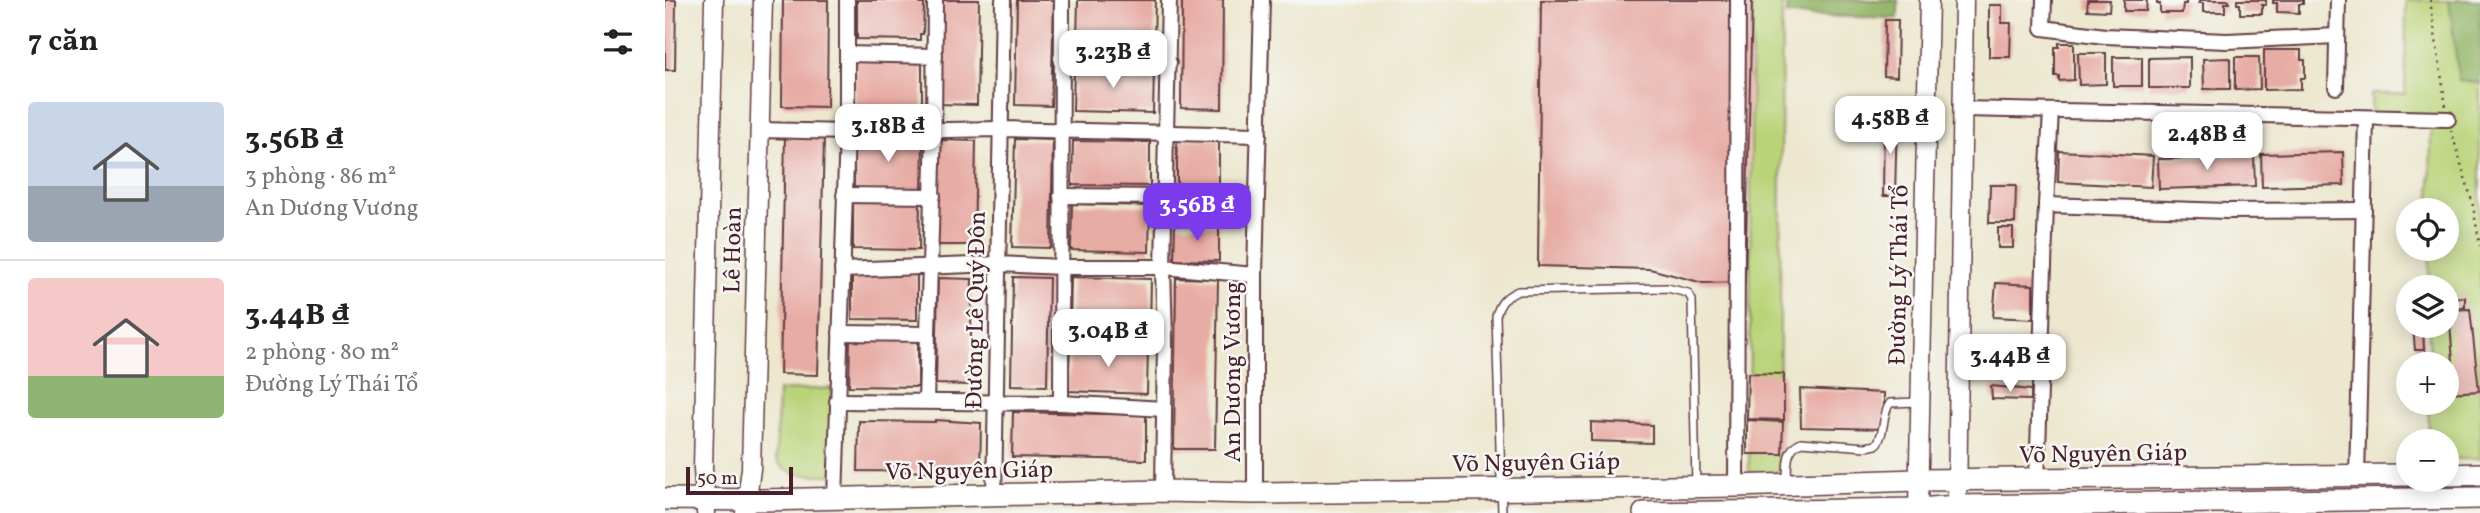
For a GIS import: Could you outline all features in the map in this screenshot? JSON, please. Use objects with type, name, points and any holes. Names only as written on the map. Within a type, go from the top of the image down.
[{"type":"main road","points":[[2459,475],[2480,474]]},
{"type":"main road","name":"Võ Nguyên Giáp","points":[[665,499],[705,506],[746,506],[835,499],[1163,491],[1255,493],[1736,486],[1918,480],[2396,475]]},
{"type":"main road","name":"Võ Nguyên Giáp","points":[[1644,513],[1919,509],[1957,506],[2376,506],[2480,498]]},
{"type":"street","name":"Lê Hoàn","points":[[705,506],[715,0]]},
{"type":"street","name":"Lê Hoàn","points":[[746,506],[751,469],[763,0]]},
{"type":"street","points":[[835,499],[847,132],[847,0]]},
{"type":"street","points":[[926,401],[935,129],[935,0]]},
{"type":"street","name":"Đường Lê Quý Đôn","points":[[994,496],[1003,0]]},
{"type":"street","points":[[1061,403],[1062,0]]},
{"type":"street","points":[[1163,491],[1163,267],[1167,197],[1169,0]]},
{"type":"street","name":"An Dương Vương","points":[[1255,493],[1255,275],[1262,0]]},
{"type":"street","points":[[1736,486],[1738,0]]},
{"type":"street","name":"Đường Lý Thái Tổ","points":[[1919,509],[1929,0]]},
{"type":"street","points":[[1957,506],[1965,0]]},
{"type":"street","points":[[2044,0],[2043,28],[2105,36],[2227,41],[2337,36]]},
{"type":"street","points":[[2336,87],[2338,0]]},
{"type":"street","points":[[847,54],[935,55]]},
{"type":"street","points":[[1061,58],[1169,64]]},
{"type":"street","points":[[1963,109],[2448,119]]},
{"type":"street","points":[[2037,480],[2051,111]]},
{"type":"street","points":[[2357,476],[2366,118]]},
{"type":"street","points":[[760,130],[847,132],[1000,129],[1259,135]]},
{"type":"street","points":[[844,195],[933,196]]},
{"type":"street","points":[[1061,197],[1167,197]]},
{"type":"street","points":[[2046,205],[2227,211],[2364,210]]},
{"type":"street","points":[[842,270],[998,264],[1163,267],[1255,275]]},
{"type":"street","points":[[840,333],[928,334]]},
{"type":"street","points":[[1061,340],[1165,341]]},
{"type":"street","points":[[837,401],[1061,403],[1164,409]]},
{"type":"lane","points":[[1502,513],[1496,316],[1499,305],[1506,296],[1518,291],[1653,288],[1679,289],[1688,293],[1692,300],[1696,486]]},
{"type":"lane","points":[[1787,484],[1789,452],[1793,446],[1801,442],[1866,447],[1876,445],[1882,437],[1885,411],[1890,403],[1920,402]]},
{"type":"green space","points":[[1752,0],[1782,0],[1779,472],[1749,472]]},
{"type":"green space","points":[[1787,0],[1898,0],[1898,18],[1787,15]]},
{"type":"green space","points":[[2406,0],[2480,0],[2480,459],[2459,459],[2459,429],[2428,429],[2429,415],[2459,415],[2459,352],[2429,352],[2429,338],[2459,338],[2459,275],[2429,275],[2430,261],[2459,261],[2459,198],[2430,198],[2431,127],[2372,124],[2371,94],[2405,94]]},
{"type":"green space","points":[[2449,0],[2480,0],[2480,83],[2459,81]]},
{"type":"green space","points":[[832,388],[833,475],[800,474],[786,470],[776,458],[778,391]]},
{"type":"building","points":[[665,0],[676,0],[675,70],[665,70]]},
{"type":"building","points":[[783,0],[828,0],[827,107],[782,106]]},
{"type":"building","points":[[857,0],[921,0],[920,4],[924,4],[923,34],[920,34],[920,40],[857,39]]},
{"type":"building","points":[[940,0],[979,0],[977,105],[938,104]]},
{"type":"building","points":[[1017,0],[1054,0],[1051,106],[1015,105]]},
{"type":"building","points":[[1078,0],[1155,0],[1154,43],[1077,41]]},
{"type":"building","points":[[1182,0],[1223,0],[1222,109],[1181,108]]},
{"type":"building","points":[[1541,0],[1752,0],[1745,282],[1703,283],[1650,269],[1538,266]]},
{"type":"building","points":[[2088,0],[2110,0],[2109,11],[2087,10]]},
{"type":"building","points":[[2124,0],[2147,0],[2146,11],[2124,11]]},
{"type":"building","points":[[2157,0],[2186,0],[2186,4],[2183,4],[2182,13],[2160,13]]},
{"type":"building","points":[[2199,0],[2229,0],[2229,3],[2225,3],[2225,12],[2203,12],[2203,3],[2199,3]]},
{"type":"building","points":[[2237,0],[2266,0],[2266,5],[2262,5],[2262,14],[2240,14]]},
{"type":"building","points":[[2273,0],[2303,0],[2303,4],[2299,4],[2299,13],[2277,12],[2277,3],[2273,3]]},
{"type":"building","points":[[1989,5],[2002,5],[2002,23],[2011,23],[2010,57],[1989,57]]},
{"type":"building","points":[[1885,20],[1898,20],[1897,77],[1884,76]]},
{"type":"building","points":[[2059,43],[2074,43],[2074,80],[2059,81],[2059,76],[2055,76],[2055,47],[2059,47]]},
{"type":"building","points":[[2264,50],[2301,50],[2301,60],[2305,60],[2305,78],[2301,78],[2301,89],[2264,90]]},
{"type":"building","points":[[2078,53],[2106,53],[2106,84],[2079,85]]},
{"type":"building","points":[[2113,57],[2142,57],[2142,86],[2113,86]]},
{"type":"building","points":[[2190,57],[2190,88],[2149,88],[2149,58]]},
{"type":"building","points":[[2235,57],[2259,57],[2260,89],[2235,90]]},
{"type":"building","points":[[2230,58],[2230,89],[2204,89],[2203,59]]},
{"type":"building","points":[[855,60],[922,61],[922,107],[855,106]]},
{"type":"building","points":[[1074,66],[1154,68],[1153,113],[1073,111]]},
{"type":"building","points":[[1884,117],[1897,117],[1895,196],[1883,196]]},
{"type":"building","points":[[785,137],[824,138],[818,375],[780,374]]},
{"type":"building","points":[[854,138],[923,139],[922,191],[854,190]]},
{"type":"building","points":[[1015,139],[1053,140],[1051,248],[1012,247]]},
{"type":"building","points":[[1177,139],[1219,139],[1219,217],[1177,217]]},
{"type":"building","points":[[940,140],[976,141],[974,245],[937,245]]},
{"type":"building","points":[[1073,141],[1150,142],[1150,186],[1072,185]]},
{"type":"building","points":[[2059,151],[2153,156],[2151,187],[2058,182]]},
{"type":"building","points":[[2343,152],[2344,185],[2262,187],[2261,154]]},
{"type":"building","points":[[2254,156],[2255,186],[2159,189],[2158,159]]},
{"type":"building","points":[[1990,185],[2016,185],[2015,223],[1989,223]]},
{"type":"building","points":[[853,198],[920,199],[919,250],[853,249]]},
{"type":"building","points":[[1072,204],[1150,206],[1149,252],[1071,250]]},
{"type":"building","points":[[1175,225],[1219,226],[1219,261],[1174,260]]},
{"type":"building","points":[[1998,228],[2013,228],[2013,248],[1998,248]]},
{"type":"building","points":[[852,273],[917,274],[917,320],[852,319]]},
{"type":"building","points":[[1013,277],[1049,278],[1047,386],[1011,385]]},
{"type":"building","points":[[1071,277],[1151,279],[1150,327],[1070,325]]},
{"type":"building","points":[[938,278],[972,279],[970,385],[936,384]]},
{"type":"building","points":[[1176,278],[1218,279],[1215,449],[1174,449]]},
{"type":"building","points":[[1996,283],[2033,285],[2033,319],[1993,317]]},
{"type":"building","points":[[2459,297],[2465,297],[2465,307],[2459,307]]},
{"type":"building","points":[[2470,309],[2479,391],[2459,392],[2459,352],[2452,352],[2451,338],[2459,338],[2459,310]]},
{"type":"building","points":[[2414,338],[2424,338],[2424,350],[2415,350]]},
{"type":"building","points":[[850,340],[918,341],[918,387],[849,386]]},
{"type":"building","points":[[1070,343],[1148,346],[1147,394],[1068,391]]},
{"type":"building","points":[[1748,373],[1784,374],[1784,420],[1747,419]]},
{"type":"building","points":[[1991,386],[2031,390],[2031,400],[1992,399]]},
{"type":"building","points":[[1800,389],[1884,393],[1884,429],[1801,427]]},
{"type":"building","points":[[1013,412],[1146,415],[1146,460],[1012,457]]},
{"type":"building","points":[[935,420],[981,423],[980,472],[858,471],[859,421]]},
{"type":"building","points":[[1747,420],[1783,422],[1782,454],[1747,454]]},
{"type":"building","points":[[1591,422],[1652,425],[1652,443],[1591,441]]}]
